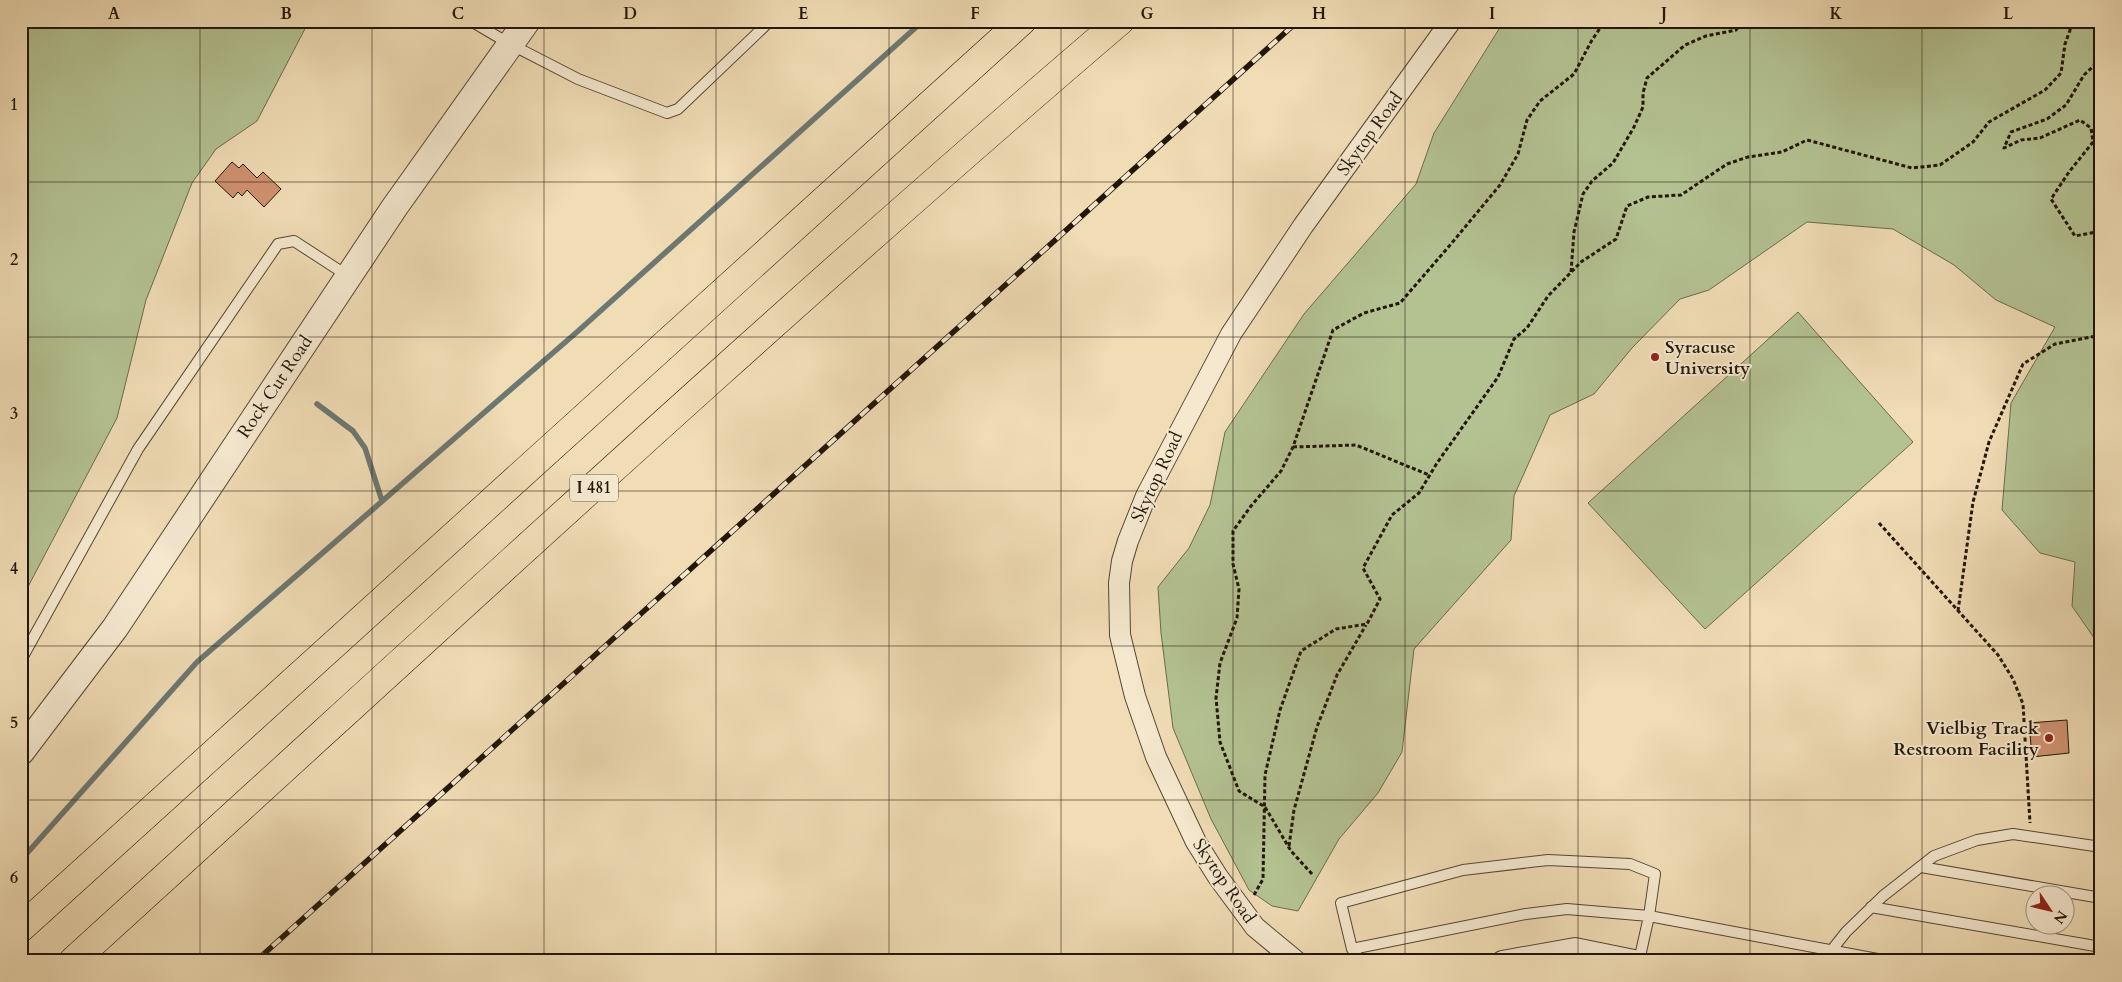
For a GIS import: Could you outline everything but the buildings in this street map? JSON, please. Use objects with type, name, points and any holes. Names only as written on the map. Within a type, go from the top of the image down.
[{"type":"highway","points":[[970,67],[1017,21]]},
{"type":"highway","points":[[21,928],[1022,21]]},
{"type":"highway","name":"I 481","points":[[73,961],[758,338],[1120,21]]},
{"type":"street","name":"Rock Cut Road","points":[[21,752],[115,628],[394,208],[526,21]]},
{"type":"street","name":"Skytop Road","points":[[1296,961],[1254,927],[1244,913],[1196,842],[1156,757],[1135,696],[1120,635],[1119,583],[1122,561],[1146,496],[1231,334],[1304,226],[1451,21]]},
{"type":"street","points":[[1502,961],[1574,948],[1639,961]]},
{"type":"lane","points":[[471,21],[510,44],[578,79],[667,113],[678,109],[770,21]]},
{"type":"lane","points":[[21,660],[138,449],[278,244],[294,241],[349,276]]},
{"type":"lane","points":[[1830,956],[1846,932],[1871,907],[1934,856],[1977,840],[2013,834],[2101,847]]},
{"type":"lane","points":[[1361,961],[1352,949],[1341,903],[1463,870],[1538,861],[1630,864],[1655,874],[1649,916],[1639,961]]},
{"type":"lane","points":[[1921,867],[2101,898]]},
{"type":"lane","points":[[1871,907],[2101,947]]},
{"type":"lane","points":[[1352,949],[1526,914],[1567,909],[1649,916],[1830,956],[1888,961]]},
{"type":"path","points":[[1312,874],[1289,847],[1265,807],[1239,791],[1220,742],[1216,698],[1220,663],[1237,618],[1239,589],[1233,564],[1233,531],[1251,506],[1281,471],[1293,447],[1333,330],[1364,313],[1400,303],[1500,185],[1518,154],[1527,120],[1540,101],[1574,74],[1592,40],[1606,21]]},
{"type":"path","points":[[1571,272],[1574,232],[1583,194],[1592,181],[1613,162],[1634,127],[1643,107],[1643,93],[1647,78],[1685,45],[1706,36],[1736,30],[1743,21]]},
{"type":"path","points":[[1289,847],[1294,810],[1317,728],[1337,674],[1380,599],[1363,568],[1392,515],[1419,493],[1429,475],[1498,377],[1514,339],[1527,328],[1548,296],[1581,262],[1616,239],[1627,206],[1648,197],[1681,195],[1727,164],[1748,157],[1782,152],[1807,140],[1912,168],[1940,165],[1973,142],[1989,122],[2045,90],[2061,73],[2065,44],[2073,22],[2076,21]]},
{"type":"path","points":[[2089,21],[2101,29]]},
{"type":"path","points":[[2101,58],[2084,75],[2066,105],[2047,118],[2012,132],[2004,148],[2021,140],[2040,138],[2080,120],[2091,128],[2093,142],[2068,172],[2051,200],[2075,236],[2101,231]]},
{"type":"path","points":[[1958,611],[1973,502],[1986,450],[2023,364],[2055,344],[2101,335]]},
{"type":"path","points":[[1293,447],[1356,445],[1429,475]]},
{"type":"path","points":[[1879,523],[1998,655],[2013,679],[2023,704],[2031,837]]},
{"type":"path","points":[[1244,913],[1263,879],[1265,775],[1280,710],[1301,651],[1336,630],[1367,624]]},
{"type":"green space","points":[[21,21],[309,21],[257,121],[216,149],[192,183],[146,300],[117,418],[21,600]]},
{"type":"green space","points":[[1504,21],[2101,21],[2101,648],[2072,606],[2075,562],[2040,553],[2002,510],[2011,403],[2055,327],[1996,300],[1954,265],[1893,229],[1807,222],[1709,290],[1680,299],[1632,348],[1594,394],[1550,415],[1514,496],[1511,540],[1414,649],[1402,752],[1378,793],[1339,839],[1298,911],[1272,906],[1249,890],[1211,819],[1173,728],[1161,633],[1158,587],[1189,548],[1210,505],[1225,432],[1304,314],[1416,184],[1434,133]]},
{"type":"green space","points":[[1798,312],[1913,442],[1705,629],[1588,503]]},
{"type":"waterway","points":[[21,860],[197,662],[577,332],[923,21]]},
{"type":"waterway","points":[[317,404],[353,431],[365,448],[382,501]]},
{"type":"railway","points":[[256,961],[1298,21]]},
{"type":"place","name":"Syracuse University","points":[[1655,357]]},
{"type":"place","name":"Vielbig Track Restroom Facility","points":[[2049,738]]}]
